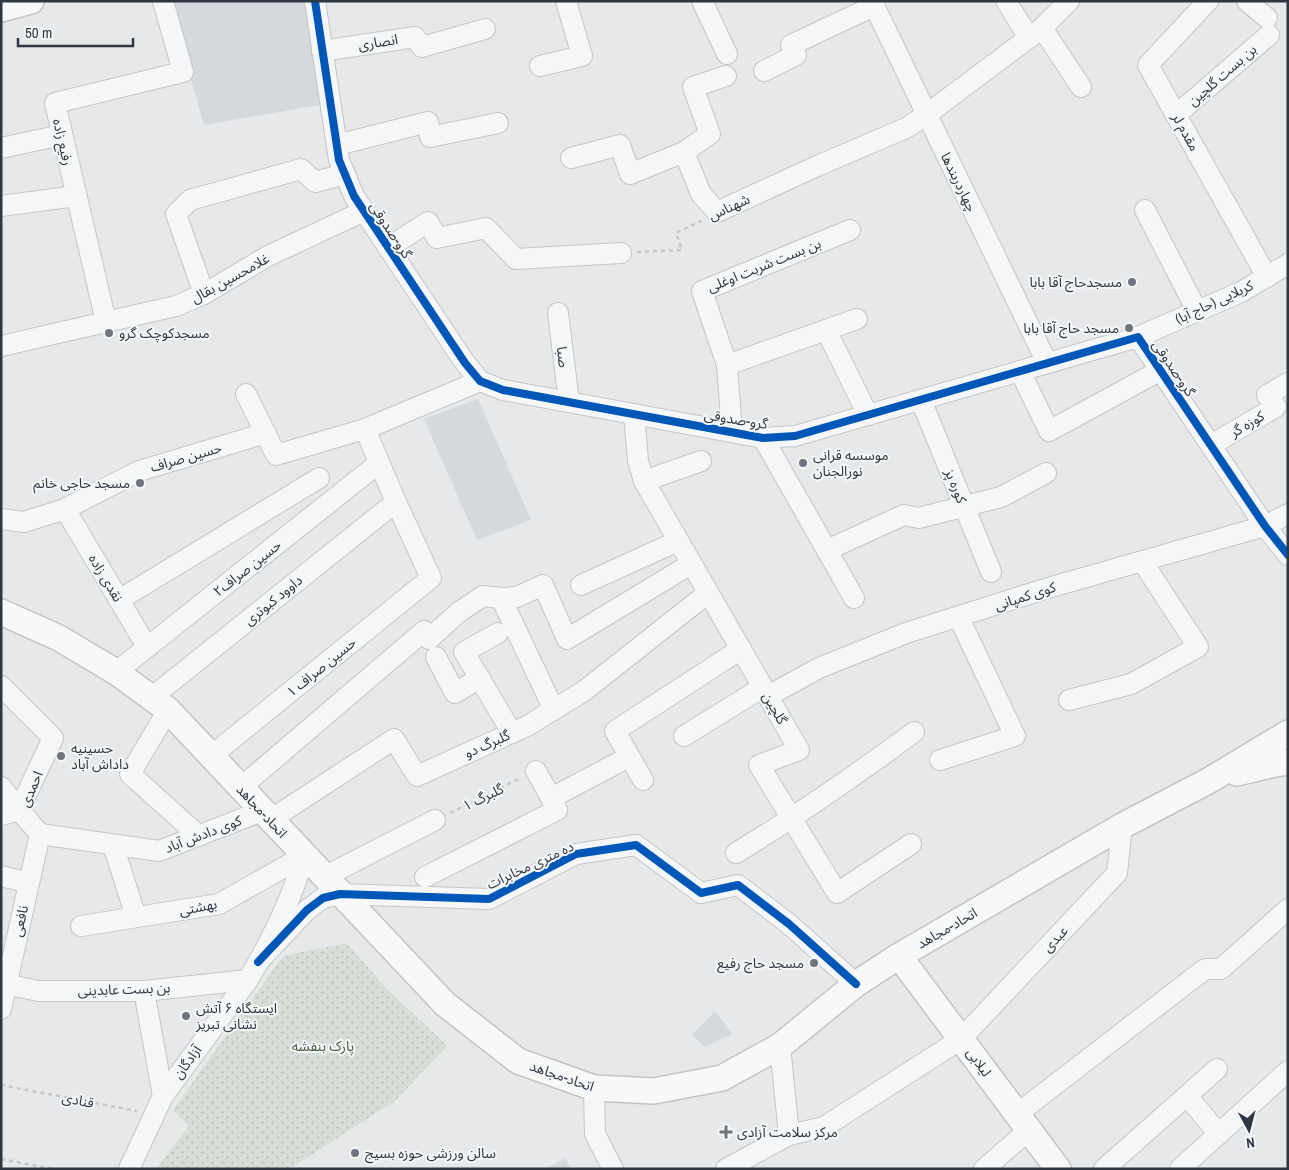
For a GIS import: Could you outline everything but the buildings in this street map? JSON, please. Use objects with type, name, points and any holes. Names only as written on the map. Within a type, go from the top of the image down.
[{"type":"main road","points":[[1,9],[31,1]]},
{"type":"main road","name":"اتحاد-مجاهد","points":[[1,612],[59,638],[116,672],[160,704],[445,1004],[518,1061],[594,1088],[654,1091],[722,1078],[780,1046],[856,984],[899,956],[1122,826],[1210,780]]},
{"type":"main road","points":[[1210,780],[1288,733]]},
{"type":"main road","points":[[1210,780],[1288,762]]},
{"type":"main road","name":"لیلابی","points":[[899,956],[1058,1169]]},
{"type":"street","name":"رفیع زاده","points":[[106,322],[55,103],[183,72],[163,1]]},
{"type":"street","name":"گرو-صدوقی","points":[[315,1],[339,160],[354,196],[464,363],[480,381],[502,390],[764,438],[794,436],[1138,337],[1265,526],[1288,555]]},
{"type":"street","points":[[540,66],[582,56],[566,1]]},
{"type":"street","points":[[702,1],[727,54]]},
{"type":"street","points":[[1006,1],[1036,33],[1081,87]]},
{"type":"street","name":"شهناس","points":[[717,212],[816,166],[906,128],[1036,33],[1069,1]]},
{"type":"street","name":"مقدم لر","points":[[1208,1],[1148,65],[1267,277]]},
{"type":"street","name":"بن بست گلچین","points":[[1176,115],[1268,26],[1247,1]]},
{"type":"street","points":[[764,71],[796,55],[791,45],[873,4]]},
{"type":"street","name":"چهاردربندها","points":[[873,4],[1047,363]]},
{"type":"street","name":"انصاری","points":[[322,51],[415,37],[422,47],[486,29]]},
{"type":"street","points":[[571,158],[620,145],[630,174],[684,152],[710,134],[693,87],[726,76]]},
{"type":"street","points":[[337,145],[428,122],[430,137],[498,123]]},
{"type":"street","points":[[1,148],[62,135]]},
{"type":"street","points":[[684,152],[701,194],[717,212]]},
{"type":"street","points":[[204,294],[176,214],[190,200],[301,169],[314,182],[345,174]]},
{"type":"street","points":[[1,206],[76,196]]},
{"type":"street","points":[[1145,210],[1197,311]]},
{"type":"street","name":"غلامحسین بقال","points":[[1,346],[91,327],[176,306],[204,294],[268,256],[364,211]]},
{"type":"street","points":[[388,248],[428,222],[437,238],[486,228],[516,260],[621,253]]},
{"type":"street","name":"بن بست شربت اوغلی","points":[[732,432],[727,365],[702,291],[850,230]]},
{"type":"street","name":"کربلایی (حاج آبا)","points":[[1138,337],[1241,292],[1288,264]]},
{"type":"street","name":"صبا","points":[[558,313],[569,402]]},
{"type":"street","points":[[727,365],[857,320]]},
{"type":"street","points":[[826,330],[868,415]]},
{"type":"street","points":[[1020,371],[1049,431],[1160,370]]},
{"type":"street","points":[[246,394],[276,455],[365,429],[480,381]]},
{"type":"street","name":"کوزه گر","points":[[1211,446],[1276,407],[1267,395],[1288,383]]},
{"type":"street","name":"کوره پز","points":[[921,400],[991,572]]},
{"type":"street","name":"گلچین","points":[[634,414],[638,461],[644,481],[799,750],[759,765],[837,893],[911,844]]},
{"type":"street","points":[[365,429],[396,502]]},
{"type":"street","name":"حسین صراف","points":[[1,519],[24,522],[65,509],[139,471],[266,433]]},
{"type":"street","points":[[764,438],[854,598]]},
{"type":"street","points":[[644,481],[701,461]]},
{"type":"street","name":"حسین صراف۲","points":[[116,672],[379,463]]},
{"type":"street","points":[[827,550],[904,515],[919,518],[1001,497],[1046,473]]},
{"type":"street","points":[[119,600],[319,478]]},
{"type":"street","name":"حسین صراف ۱","points":[[211,756],[431,578],[396,502]]},
{"type":"street","name":"داوود کبوتری","points":[[160,704],[396,502]]},
{"type":"street","name":"نقدی زاده","points":[[65,509],[147,648]]},
{"type":"street","name":"کوی کمپانی","points":[[684,736],[765,691],[906,633],[959,618],[1048,588],[1265,526],[1288,514]]},
{"type":"street","points":[[581,585],[678,541]]},
{"type":"street","points":[[1069,700],[1132,684],[1198,647],[1142,561]]},
{"type":"street","points":[[240,788],[424,631],[428,639],[458,612],[483,596],[517,597],[543,585],[567,639],[691,564]]},
{"type":"street","name":"گلبرگ دو","points":[[266,815],[394,739],[417,776],[512,733],[584,692],[708,592]]},
{"type":"street","points":[[501,598],[554,710]]},
{"type":"street","points":[[940,760],[1015,736],[959,618]]},
{"type":"street","points":[[498,632],[464,652],[512,733]]},
{"type":"street","points":[[643,780],[615,731],[741,650]]},
{"type":"street","points":[[436,657],[455,693],[480,678]]},
{"type":"street","name":"احمدی","points":[[1,686],[53,738],[10,812],[40,834]]},
{"type":"street","points":[[160,704],[130,774],[199,836]]},
{"type":"street","points":[[736,854],[792,819],[914,732]]},
{"type":"street","points":[[551,798],[629,757]]},
{"type":"street","points":[[425,877],[556,810],[536,771]]},
{"type":"street","points":[[1,787],[10,812]]},
{"type":"street","name":"کوی دادش آباد","points":[[114,845],[159,852],[199,836],[266,815]]},
{"type":"street","points":[[324,877],[435,820]]},
{"type":"street","name":"عبدی","points":[[726,1169],[756,1163],[789,1135],[824,1127],[962,1039],[1117,872],[1122,826]]},
{"type":"street","points":[[40,834],[114,845],[136,917]]},
{"type":"street","name":"نافعی","points":[[1,1008],[4,983],[40,834]]},
{"type":"street","name":"ده متری مخابرات","points":[[340,894],[489,899],[576,854],[636,845],[701,893],[738,885],[789,924],[856,984]]},
{"type":"street","points":[[258,962],[296,885],[304,856]]},
{"type":"street","name":"بهشتی","points":[[81,926],[219,904],[304,856]]},
{"type":"street","points":[[1,876],[29,883]]},
{"type":"street","points":[[258,962],[307,910],[322,898],[340,894]]},
{"type":"street","points":[[984,1169],[1023,1122],[1205,969],[1221,969],[1288,908]]},
{"type":"street","name":"آزادگان","points":[[129,1169],[163,1096],[248,980],[258,962]]},
{"type":"street","name":"بن بست عابدینی","points":[[4,983],[38,991],[144,991],[248,980]]},
{"type":"street","points":[[144,991],[163,1096]]},
{"type":"street","points":[[780,1046],[789,1135]]},
{"type":"street","points":[[1104,1169],[1217,1069]]},
{"type":"street","points":[[1180,1169],[1288,1071]]},
{"type":"street","points":[[594,1088],[595,1134],[613,1169]]},
{"type":"street","points":[[1186,1096],[1219,1134]]},
{"type":"path","points":[[1,1160],[53,1169]]},
{"type":"shaded area","points":[[169,1],[306,1],[330,103],[204,125]]},
{"type":"shaded area","points":[[478,399],[531,520],[477,540],[424,419]]},
{"type":"shaded area","points":[[715,1011],[732,1034],[705,1047],[692,1035]]},
{"type":"shaded area","points":[[566,1158],[571,1169],[545,1169]]},
{"type":"green space","name":"پارک بنفشه","points":[[347,943],[386,988],[447,1046],[395,1101],[289,1169],[156,1169],[189,1126],[173,1110],[283,956]]},
{"type":"cycle path","points":[[315,1],[339,160],[354,196],[465,363],[480,381],[503,390],[763,438],[795,436],[1138,337],[1265,526],[1288,555]]},
{"type":"cycle path","points":[[258,962],[307,910],[323,898],[340,894],[489,899],[576,854],[636,845],[701,893],[738,885],[789,924],[856,984]]},
{"type":"place","name":"مسجدحاج آقا بابا","points":[[1132,282]]},
{"type":"place","name":"مسجد حاج آقا بابا","points":[[1129,328]]},
{"type":"place","name":"مسجدکوچک گرو","points":[[109,333]]},
{"type":"place","name":"موسسه قرانی نورالجنان","points":[[803,463]]},
{"type":"place","name":"مسجد حاجی خانم","points":[[140,483]]},
{"type":"place","name":"حسینیه داداش آباد","points":[[61,756]]},
{"type":"place","name":"مسجد حاج رفیع","points":[[814,963]]},
{"type":"place","name":"ایستگاه ۶ آتش نشانی تبریز","points":[[186,1016]]},
{"type":"place","name":"مرکز سلامت آزادی","points":[[726,1132]]},
{"type":"place","name":"سالن ورزشی حوزه بسیج","points":[[355,1153]]}]
